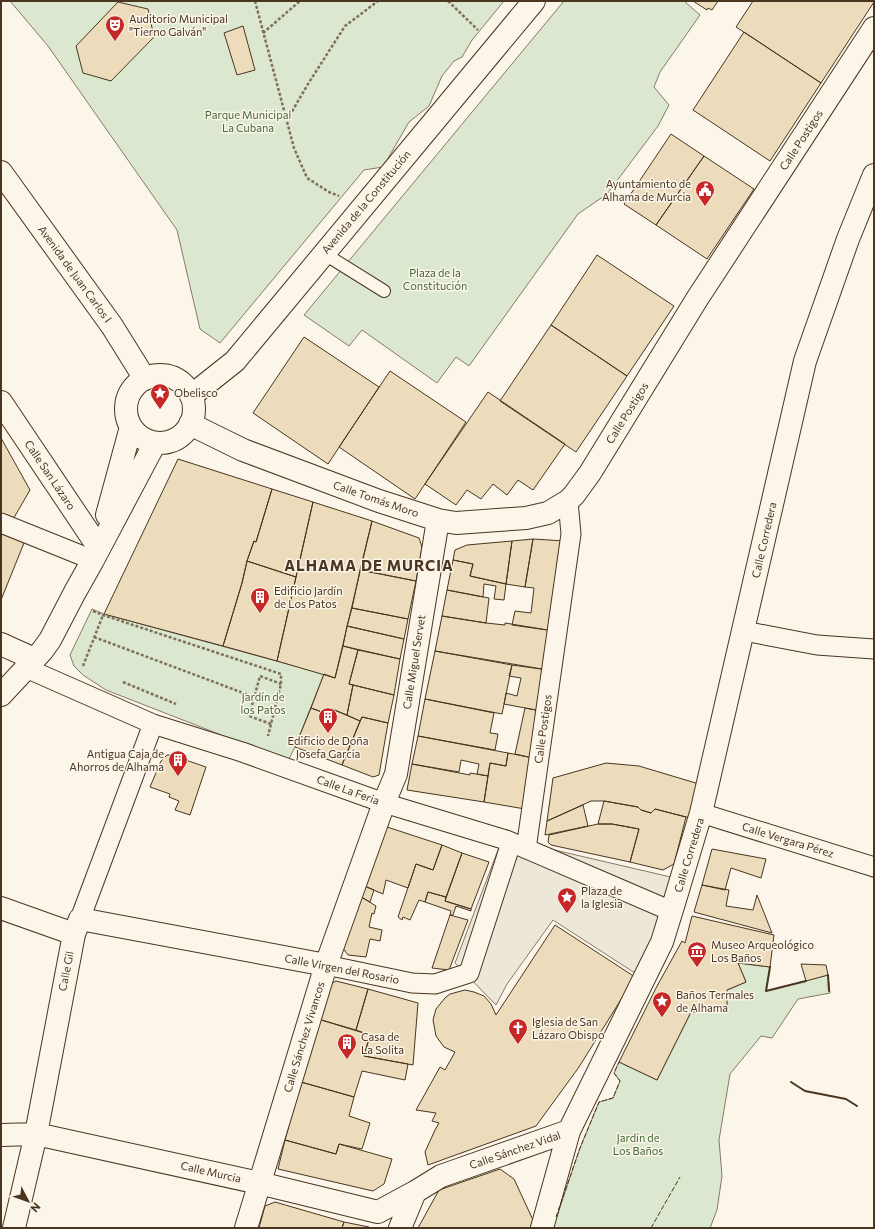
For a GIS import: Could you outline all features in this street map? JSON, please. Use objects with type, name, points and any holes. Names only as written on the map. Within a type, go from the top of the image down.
[{"type":"street","name":"Avenida de la Constitución","points":[[191,396],[234,361],[534,1]]},
{"type":"street","name":"Calle Postigos","points":[[519,846],[571,534],[568,501],[590,473],[697,299],[874,28]]},
{"type":"street","name":"Avenida de Juan Carlos I","points":[[1,172],[112,326],[145,379]]},
{"type":"street","name":"Calle Corredera","points":[[671,910],[701,813],[805,361],[848,239],[874,175]]},
{"type":"street","points":[[155,376],[166,376],[172,378],[186,387],[191,396],[194,406],[190,424],[185,431],[175,439],[163,443],[155,443],[145,440],[131,427],[127,417],[126,405],[129,395],[135,386],[145,379],[155,376]]},
{"type":"street","name":"Calle San Lázaro","points":[[1,402],[96,554]]},
{"type":"street","name":"Calle Tomás Moro","points":[[190,424],[243,450],[379,501],[438,520],[456,523],[526,518],[548,513],[568,501]]},
{"type":"street","points":[[96,554],[131,427]]},
{"type":"street","points":[[1,695],[50,640],[155,443]]},
{"type":"street","name":"Calle Miguel Servet","points":[[384,803],[396,774],[438,520]]},
{"type":"street","points":[[1,522],[96,554]]},
{"type":"street","points":[[744,631],[817,646],[874,650]]},
{"type":"street","points":[[1,644],[34,659]]},
{"type":"street","name":"Calle La Feria","points":[[34,659],[152,724],[263,759],[384,803],[519,846],[671,910]]},
{"type":"street","name":"Calle Gil","points":[[14,1228],[36,1134],[77,926],[152,724]]},
{"type":"street","name":"Calle Sánchez Vivancos","points":[[246,1228],[326,965],[384,803]]},
{"type":"street","name":"Calle Vergara Pérez","points":[[701,813],[874,867]]},
{"type":"street","name":"Calle Virgen del Rosario","points":[[1,908],[77,926],[326,965],[412,983],[435,984],[469,973],[519,846]]},
{"type":"street","name":"Calle Sánchez Vidal","points":[[415,1192],[441,1176],[569,1131],[662,942],[671,910]]},
{"type":"street","points":[[542,1228],[569,1131]]},
{"type":"street","name":"Calle Murcia","points":[[1,1135],[36,1134],[260,1183],[378,1212],[415,1192]]},
{"type":"street","points":[[400,1228],[415,1192]]},
{"type":"lane","points":[[324,254],[384,291]]},
{"type":"path","points":[[254,1],[294,148],[307,178],[330,192],[364,206]]},
{"type":"path","points":[[263,33],[300,1]]},
{"type":"path","points":[[287,120],[345,26],[378,1]]},
{"type":"path","points":[[448,1],[470,24],[496,46]]},
{"type":"path","points":[[70,601],[103,616],[281,674],[281,684],[263,759]]},
{"type":"path","points":[[34,659],[84,666],[103,616]]},
{"type":"path","points":[[94,637],[254,698]]},
{"type":"path","points":[[271,724],[249,716],[260,676],[281,684]]},
{"type":"path","points":[[120,681],[179,705]]},
{"type":"green space","name":"Parque Municipal La Cubana","points":[[10,1],[504,1],[472,40],[462,57],[454,61],[442,76],[429,106],[409,122],[383,167],[364,170],[220,343],[200,329],[177,230],[48,46]]},
{"type":"green space","name":"Plaza de la Constitución","points":[[564,1],[684,1],[700,15],[660,72],[654,87],[669,105],[658,126],[607,194],[578,214],[469,366],[456,357],[437,383],[362,330],[349,346],[304,315]]},
{"type":"green space","name":"Jardín de los Patos","points":[[92,609],[104,614],[324,674],[288,761],[106,690],[83,675],[74,666],[70,655]]},
{"type":"green space","name":"Jardín de Los Baños","points":[[738,963],[770,967],[766,991],[828,975],[830,993],[798,999],[772,1038],[761,1036],[730,1074],[719,1140],[722,1176],[717,1210],[710,1228],[553,1228],[580,1148],[599,1102],[613,1098],[620,1081],[614,1073],[619,1062],[657,1080],[691,1012],[727,990],[746,982]]},
{"type":"shaded area","name":"Plaza de la Iglesia","points":[[506,829],[533,845],[675,878],[638,975],[553,920],[507,984],[496,1005],[455,963]]},
{"type":"building","points":[[693,1],[718,1],[712,10],[708,8],[707,10]]},
{"type":"building","points":[[753,1],[874,2],[821,83],[736,27]]},
{"type":"building","name":"Auditorio Municipal \"Tierno Galván\"","points":[[118,2],[148,9],[154,37],[111,81],[83,73],[76,46]]},
{"type":"building","points":[[243,26],[255,70],[237,75],[224,33]]},
{"type":"building","points":[[744,32],[821,83],[770,161],[693,110]]},
{"type":"building","points":[[671,134],[704,156],[656,225],[624,204]]},
{"type":"building","points":[[704,156],[754,189],[707,259],[656,225]]},
{"type":"building","points":[[597,255],[674,306],[627,376],[551,325]]},
{"type":"building","points":[[551,325],[627,376],[576,452],[500,401]]},
{"type":"building","points":[[304,337],[379,387],[328,464],[253,413]]},
{"type":"building","points":[[390,371],[466,422],[415,499],[339,447]]},
{"type":"building","points":[[488,392],[565,444],[533,490],[518,480],[507,495],[493,484],[481,499],[467,490],[456,505],[425,484]]},
{"type":"building","points":[[1,438],[30,490],[12,521],[1,517]]},
{"type":"building","points":[[178,459],[272,489],[256,542],[254,541],[247,561],[223,646],[104,614]]},
{"type":"building","points":[[272,489],[313,502],[296,577],[247,561],[254,541],[256,542]]},
{"type":"building","points":[[313,502],[372,521],[335,678],[277,661]]},
{"type":"building","points":[[372,521],[419,538],[422,547],[416,581],[360,570]]},
{"type":"building","points":[[1,528],[26,538],[1,600]]},
{"type":"building","points":[[533,539],[525,587],[506,584],[512,541]]},
{"type":"building","points":[[533,539],[565,541],[554,631],[512,625],[515,611],[531,613],[534,588],[525,587]]},
{"type":"building","points":[[512,541],[506,584],[470,576],[473,564],[453,560],[455,550],[467,545]]},
{"type":"building","points":[[453,560],[473,564],[470,576],[506,584],[504,600],[494,599],[496,586],[484,584],[483,597],[447,590]]},
{"type":"building","name":"Edificio Jardín de Los Patos","points":[[247,561],[296,577],[277,661],[223,646]]},
{"type":"building","points":[[360,570],[416,581],[408,619],[352,608]]},
{"type":"building","points":[[447,590],[489,598],[486,623],[442,616]]},
{"type":"building","points":[[352,608],[408,619],[404,639],[347,626]]},
{"type":"building","points":[[442,616],[486,623],[505,625],[505,623],[554,631],[548,670],[435,651]]},
{"type":"building","points":[[347,626],[404,639],[400,659],[343,646]]},
{"type":"building","points":[[343,646],[358,650],[349,684],[353,685],[347,715],[332,709],[330,715],[311,708],[324,674],[335,678]]},
{"type":"building","points":[[358,650],[400,659],[394,695],[349,684]]},
{"type":"building","points":[[435,651],[512,665],[502,714],[425,699]]},
{"type":"building","points":[[512,665],[548,670],[541,711],[504,704],[506,693],[517,696],[521,678],[509,676]]},
{"type":"building","points":[[353,685],[394,695],[388,723],[362,717],[360,721],[347,715]]},
{"type":"building","points":[[425,699],[494,713],[490,733],[498,734],[495,750],[418,736]]},
{"type":"building","name":"Edificio de Doña Josefa García","points":[[311,708],[330,715],[332,709],[360,721],[342,765],[295,747]]},
{"type":"building","points":[[525,708],[541,711],[533,758],[515,754]]},
{"type":"building","points":[[362,717],[388,723],[379,775],[373,777],[342,765]]},
{"type":"building","points":[[418,736],[508,753],[506,766],[490,763],[488,776],[477,774],[479,764],[461,760],[459,772],[412,764]]},
{"type":"building","points":[[508,753],[533,758],[525,809],[484,802],[490,763],[506,766]]},
{"type":"building","name":"Antigua Caja de Ahorros de Alhama","points":[[167,755],[206,767],[190,815],[175,810],[179,801],[169,797],[170,794],[150,787],[161,761]]},
{"type":"building","points":[[606,763],[639,766],[699,784],[693,817],[686,817],[655,809],[651,813],[641,810],[638,807],[604,801],[591,801],[547,821],[553,778]]},
{"type":"building","points":[[412,764],[470,775],[470,773],[488,776],[484,802],[407,790]]},
{"type":"building","points":[[604,801],[638,807],[641,810],[651,813],[655,809],[686,817],[674,864],[663,870],[630,862],[639,829],[612,824],[598,824]]},
{"type":"building","points":[[583,805],[588,826],[545,835],[547,821]]},
{"type":"building","points":[[598,824],[612,824],[639,829],[630,862],[551,845],[548,842],[549,835]]},
{"type":"building","points":[[381,825],[442,845],[433,870],[416,864],[408,888],[386,880],[383,894],[362,885]]},
{"type":"building","points":[[442,845],[462,853],[446,897],[428,892],[425,902],[419,900],[410,920],[403,917],[402,920],[398,917],[416,864],[433,870]]},
{"type":"building","points":[[712,849],[766,859],[761,878],[731,868],[725,890],[702,885]]},
{"type":"building","points":[[462,853],[489,862],[471,909],[445,901]]},
{"type":"building","points":[[362,885],[374,890],[370,902],[358,895]]},
{"type":"building","points":[[702,885],[729,890],[726,906],[753,910],[757,895],[772,933],[694,912]]},
{"type":"building","points":[[428,892],[446,897],[445,901],[471,909],[471,911],[456,906],[453,915],[450,915],[451,911],[425,902]]},
{"type":"building","points":[[358,895],[376,906],[374,914],[372,913],[369,927],[382,930],[380,941],[370,939],[366,957],[348,955],[342,947]]},
{"type":"building","points":[[450,915],[468,920],[449,970],[432,968]]},
{"type":"building","points":[[692,916],[774,935],[770,967],[738,963],[746,982],[727,990],[727,1011],[691,1012],[657,1080],[619,1062],[656,988],[682,941],[685,943]]},
{"type":"building","name":"Iglesia de San Lázaro Obispo","points":[[555,925],[635,977],[579,1067],[536,1126],[428,1165],[425,1152],[439,1123],[432,1121],[436,1113],[416,1110],[440,1067],[445,1070],[455,1052],[444,1047],[436,1036],[433,1020],[436,1009],[450,994],[465,990],[484,996],[491,1004],[496,1015]]},
{"type":"building","points":[[801,964],[826,965],[828,975],[806,981]]},
{"type":"building","points":[[336,981],[368,989],[356,1030],[318,1019],[327,986]]},
{"type":"building","points":[[368,989],[418,1003],[413,1065],[364,1056],[370,1035],[356,1030]]},
{"type":"building","name":"Casa de La Solita","points":[[318,1019],[370,1035],[364,1056],[408,1064],[405,1080],[362,1071],[354,1097],[301,1082]]},
{"type":"building","points":[[301,1082],[354,1097],[349,1116],[370,1123],[362,1149],[339,1144],[336,1154],[285,1140]]},
{"type":"building","points":[[285,1140],[336,1154],[339,1144],[392,1159],[384,1184],[373,1191],[278,1169]]},
{"type":"building","points":[[500,1169],[514,1179],[533,1220],[530,1228],[418,1228],[439,1190]]},
{"type":"building","points":[[275,1202],[344,1222],[342,1228],[259,1228],[265,1206]]},
{"type":"building","points":[[344,1222],[369,1227],[370,1228],[342,1228]]},
{"type":"fence","points":[[556,1217],[580,1148],[599,1102],[613,1098],[620,1081],[614,1073],[619,1062]]},
{"type":"fence","points":[[651,1228],[680,1177]]},
{"type":"wall","points":[[770,967],[766,991],[806,981]]},
{"type":"wall","points":[[828,975],[829,991]]},
{"type":"wall","points":[[791,1082],[805,1091],[846,1099],[857,1106]]},
{"type":"place","name":"Auditorio Municipal \"Tierno Galván\"","points":[[115,42]]},
{"type":"place","name":"Ayuntamiento de Alhama de Murcia","points":[[705,207]]},
{"type":"place","name":"Obelisco","points":[[160,410]]},
{"type":"place","name":"Edificio Jardín de Los Patos","points":[[260,614]]},
{"type":"place","name":"Edificio de Doña Josefa García","points":[[328,734]]},
{"type":"place","name":"Antigua Caja de Ahorros de Alhama","points":[[178,777]]},
{"type":"place","name":"Plaza de la Iglesia","points":[[567,914]]},
{"type":"place","name":"Museo Arqueológico Los Baños","points":[[697,968]]},
{"type":"place","name":"Baños Termales de Alhama","points":[[662,1018]]},
{"type":"place","name":"Iglesia de San Lázaro Obispo","points":[[518,1045]]},
{"type":"place","name":"Casa de La Solita","points":[[347,1060]]},
{"type":"district","name":"ALHAMA DE MURCIA","points":[[369,566]]}]
